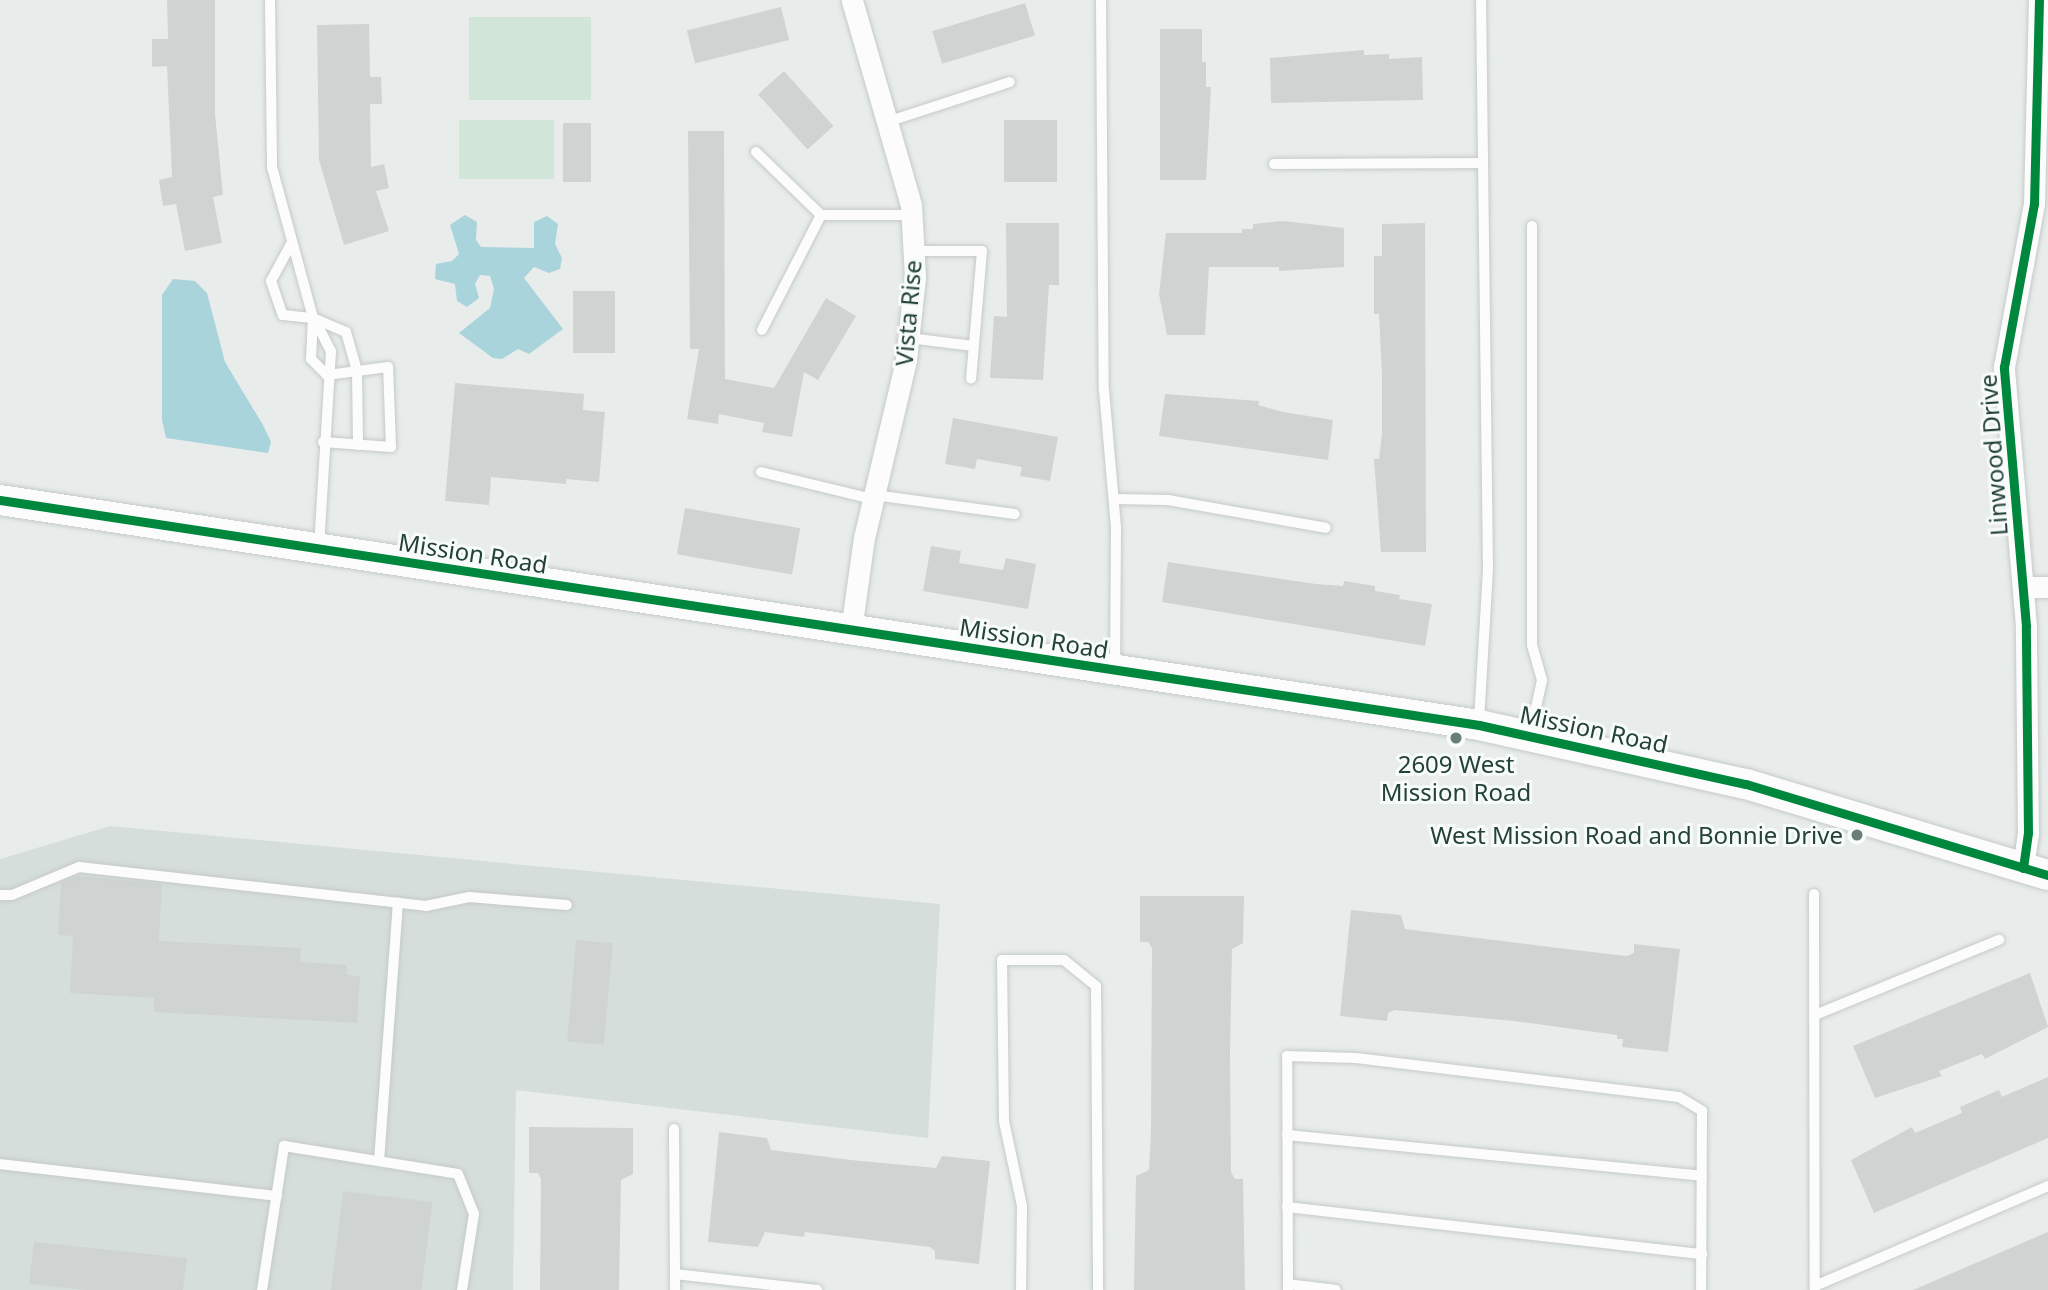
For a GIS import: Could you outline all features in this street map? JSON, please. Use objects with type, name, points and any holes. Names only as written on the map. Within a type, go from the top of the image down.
[{"type":"street","name":"Vista Rise","points":[[851,630],[874,497],[909,338],[914,251],[911,215],[852,0]]},
{"type":"street","name":"Linwood Drive","points":[[2036,872],[2028,833],[2023,587],[2004,368],[2043,149],[2039,0]]},
{"type":"street","name":"Mission Road","points":[[0,500],[1479,725],[1746,784],[2036,872]]},
{"type":"street","points":[[2023,587],[2048,587]]},
{"type":"lane","points":[[270,0],[272,167],[313,318],[331,351],[327,375],[318,548]]},
{"type":"lane","points":[[1101,0],[1104,390],[1114,499],[1115,670]]},
{"type":"lane","points":[[1479,725],[1488,569],[1481,0]]},
{"type":"lane","points":[[887,122],[1010,82]]},
{"type":"lane","points":[[756,152],[821,215],[911,215]]},
{"type":"lane","points":[[1274,164],[1483,163]]},
{"type":"lane","points":[[762,330],[821,215]]},
{"type":"lane","points":[[1530,735],[1542,680],[1532,645],[1532,226]]},
{"type":"lane","points":[[291,244],[271,281],[283,315],[313,318],[346,332],[357,371],[358,445]]},
{"type":"lane","points":[[914,251],[982,251],[971,379]]},
{"type":"lane","points":[[313,318],[311,359],[327,375]]},
{"type":"lane","points":[[909,338],[974,346]]},
{"type":"lane","points":[[323,442],[391,447],[388,367],[327,375]]},
{"type":"lane","points":[[761,472],[874,497],[1014,514]]},
{"type":"lane","points":[[1114,499],[1168,500],[1326,528]]},
{"type":"lane","points":[[0,895],[12,895],[79,867],[426,906],[469,897],[567,905]]},
{"type":"lane","points":[[1814,894],[1815,1288],[2048,1186]]},
{"type":"lane","points":[[380,1161],[398,903]]},
{"type":"lane","points":[[1815,1015],[1999,940]]},
{"type":"lane","points":[[1021,1290],[1021,1206],[1004,1121],[1002,960],[1064,960],[1096,986],[1098,1290]]},
{"type":"lane","points":[[1336,1290],[1288,1287],[1287,1056],[1356,1058],[1679,1097],[1702,1111],[1702,1290]]},
{"type":"lane","points":[[674,1129],[675,1290]]},
{"type":"lane","points":[[1287,1135],[1702,1177]]},
{"type":"lane","points":[[262,1290],[284,1146],[458,1174],[474,1214],[462,1290]]},
{"type":"lane","points":[[0,1164],[277,1196]]},
{"type":"lane","points":[[1287,1207],[1702,1254]]},
{"type":"lane","points":[[675,1274],[754,1286],[817,1290]]},
{"type":"shaded area","points":[[110,826],[940,904],[928,1138],[516,1090],[513,1290],[0,1290],[0,859]]},
{"type":"green space","points":[[469,17],[591,17],[591,100],[469,100]]},
{"type":"green space","points":[[459,120],[554,120],[554,179],[459,179]]},
{"type":"water","points":[[465,215],[477,222],[476,240],[481,247],[534,248],[534,222],[547,216],[558,224],[555,244],[562,258],[560,269],[549,273],[534,267],[524,278],[563,329],[529,354],[518,349],[502,359],[493,358],[459,333],[490,308],[494,289],[490,276],[480,275],[475,284],[479,298],[467,307],[457,301],[455,284],[435,279],[436,264],[452,261],[459,254],[450,225]]},
{"type":"water","points":[[173,279],[195,281],[207,293],[225,362],[263,425],[271,442],[268,453],[166,438],[162,420],[162,295]]},
{"type":"building","points":[[167,0],[215,0],[215,114],[223,195],[213,197],[222,243],[185,251],[176,204],[163,206],[159,180],[172,177],[167,66],[152,67],[152,39],[168,39]]},
{"type":"building","points":[[1025,3],[1035,36],[942,64],[932,31]]},
{"type":"building","points":[[781,7],[789,40],[695,63],[687,30]]},
{"type":"building","points":[[369,24],[370,77],[381,77],[382,104],[370,104],[371,167],[384,164],[389,188],[376,191],[389,231],[344,245],[319,160],[317,25]]},
{"type":"building","points":[[1160,29],[1202,29],[1202,62],[1206,62],[1206,87],[1211,87],[1206,180],[1160,180]]},
{"type":"building","points":[[1364,50],[1364,55],[1389,54],[1389,59],[1422,57],[1423,100],[1271,103],[1270,58]]},
{"type":"building","points":[[784,71],[834,126],[808,149],[758,94]]},
{"type":"building","points":[[1004,120],[1057,120],[1057,182],[1004,182]]},
{"type":"building","points":[[563,123],[591,123],[591,182],[563,182]]},
{"type":"building","points":[[688,131],[724,131],[725,379],[774,388],[826,298],[856,316],[818,380],[804,372],[792,437],[762,432],[764,423],[719,414],[718,424],[687,419],[699,349],[690,349]]},
{"type":"building","points":[[1283,221],[1344,228],[1344,267],[1279,271],[1279,267],[1209,267],[1205,335],[1167,335],[1159,294],[1166,233],[1242,233],[1242,229],[1253,229],[1253,224]]},
{"type":"building","points":[[1006,223],[1059,223],[1059,285],[1049,285],[1043,380],[990,378],[994,316],[1007,317]]},
{"type":"building","points":[[1425,223],[1426,552],[1381,552],[1374,459],[1379,459],[1382,434],[1382,374],[1379,314],[1374,314],[1374,256],[1382,256],[1382,224]]},
{"type":"building","points":[[573,291],[615,291],[615,353],[573,353]]},
{"type":"building","points":[[455,383],[584,394],[583,410],[605,412],[599,482],[566,479],[566,484],[491,477],[489,505],[445,501]]},
{"type":"building","points":[[1165,394],[1259,401],[1258,405],[1283,412],[1333,420],[1328,460],[1159,436]]},
{"type":"building","points":[[953,418],[1058,437],[1050,481],[1020,476],[1022,467],[977,459],[975,469],[945,464]]},
{"type":"building","points":[[685,508],[800,528],[792,575],[677,554]]},
{"type":"building","points":[[931,546],[961,551],[959,563],[1003,570],[1006,558],[1036,564],[1028,609],[923,591]]},
{"type":"building","points":[[1168,562],[1316,584],[1343,586],[1344,581],[1375,586],[1375,591],[1400,595],[1399,599],[1432,604],[1425,646],[1162,602]]},
{"type":"building","points":[[78,876],[162,884],[159,941],[301,948],[300,962],[347,965],[347,975],[360,976],[357,1023],[154,1012],[154,998],[70,993],[73,936],[58,935],[61,883]]},
{"type":"building","points":[[1140,896],[1244,896],[1243,943],[1232,949],[1230,1053],[1231,1172],[1235,1179],[1243,1179],[1245,1290],[1134,1290],[1136,1176],[1149,1170],[1151,1132],[1152,948],[1148,942],[1140,942]]},
{"type":"building","points":[[1351,910],[1401,915],[1405,929],[1566,949],[1627,956],[1634,953],[1634,944],[1680,949],[1668,1052],[1622,1047],[1623,1039],[1617,1039],[1617,1035],[1514,1021],[1395,1010],[1388,1013],[1387,1021],[1340,1016]]},
{"type":"building","points":[[576,940],[613,943],[604,1045],[567,1042]]},
{"type":"building","points":[[2030,973],[2048,1027],[1985,1059],[1982,1054],[1939,1071],[1942,1076],[1875,1098],[1853,1046]]},
{"type":"building","points":[[2048,1077],[2048,1138],[1874,1213],[1851,1160],[1912,1127],[1915,1133],[1962,1113],[1960,1107],[1999,1090],[2002,1097]]},
{"type":"building","points":[[529,1127],[633,1128],[633,1174],[621,1180],[619,1290],[540,1290],[541,1179],[538,1173],[529,1173]]},
{"type":"building","points":[[719,1132],[767,1138],[771,1150],[851,1160],[936,1168],[942,1156],[990,1161],[979,1264],[935,1259],[935,1251],[930,1247],[805,1232],[804,1237],[765,1232],[758,1247],[708,1242]]},
{"type":"building","points":[[343,1191],[432,1202],[422,1290],[331,1290]]},
{"type":"building","points":[[2048,1232],[2048,1290],[1913,1290]]},
{"type":"building","points":[[34,1242],[187,1258],[183,1290],[85,1290],[29,1284]]},
{"type":"cycle path","points":[[2023,868],[2028,833],[2026,626],[2004,367],[2034,204],[2039,0]]},
{"type":"cycle path","points":[[0,500],[1479,725],[1746,784],[2048,875]]},
{"type":"place","name":"2609 West Mission Road","points":[[1456,738]]},
{"type":"place","name":"West Mission Road and Bonnie Drive","points":[[1857,835]]}]
